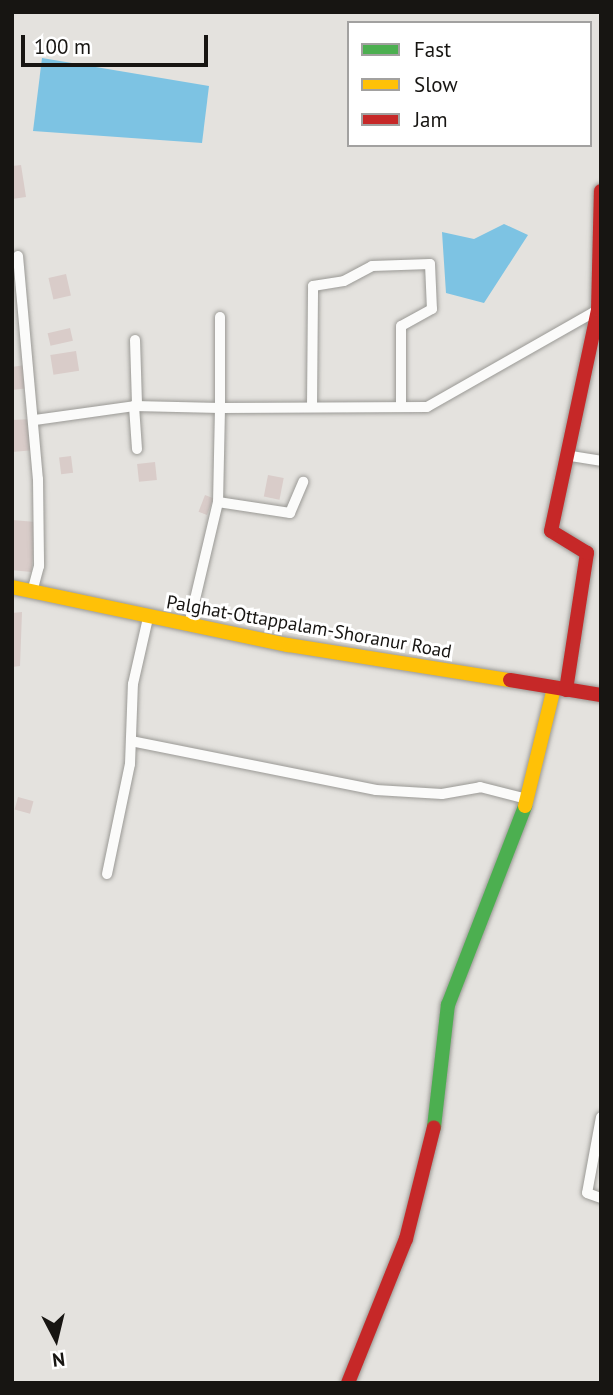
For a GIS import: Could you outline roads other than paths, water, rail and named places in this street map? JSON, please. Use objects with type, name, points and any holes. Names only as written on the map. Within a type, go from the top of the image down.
[{"type":"street","points":[[348,1383],[406,1239],[439,1112],[448,1005],[527,799],[560,689],[587,553],[551,531],[571,456],[598,310],[601,191]]},
{"type":"street","points":[[18,256],[35,420],[40,527],[32,592]]},
{"type":"street","points":[[312,407],[313,286],[344,281],[372,266],[430,264],[432,309],[401,327],[401,404]]},
{"type":"street","points":[[35,420],[136,406],[312,407],[449,400],[598,310]]},
{"type":"street","points":[[189,625],[218,502],[220,317]]},
{"type":"street","points":[[135,340],[137,449]]},
{"type":"street","points":[[571,456],[601,461]]},
{"type":"street","points":[[218,502],[290,513],[303,482]]},
{"type":"street","name":"Palghat-Ottappalam-Shoranur Road","points":[[12,587],[148,618],[601,695]]},
{"type":"street","points":[[107,874],[131,741],[133,684],[148,618]]},
{"type":"street","points":[[131,741],[376,790],[442,794],[480,787],[527,799]]},
{"type":"street","points":[[601,1117],[587,1193],[601,1198]]},
{"type":"water","points":[[42,58],[209,86],[202,143],[33,131]]},
{"type":"water","points":[[504,224],[528,235],[484,303],[446,293],[442,232],[474,239]]}]
